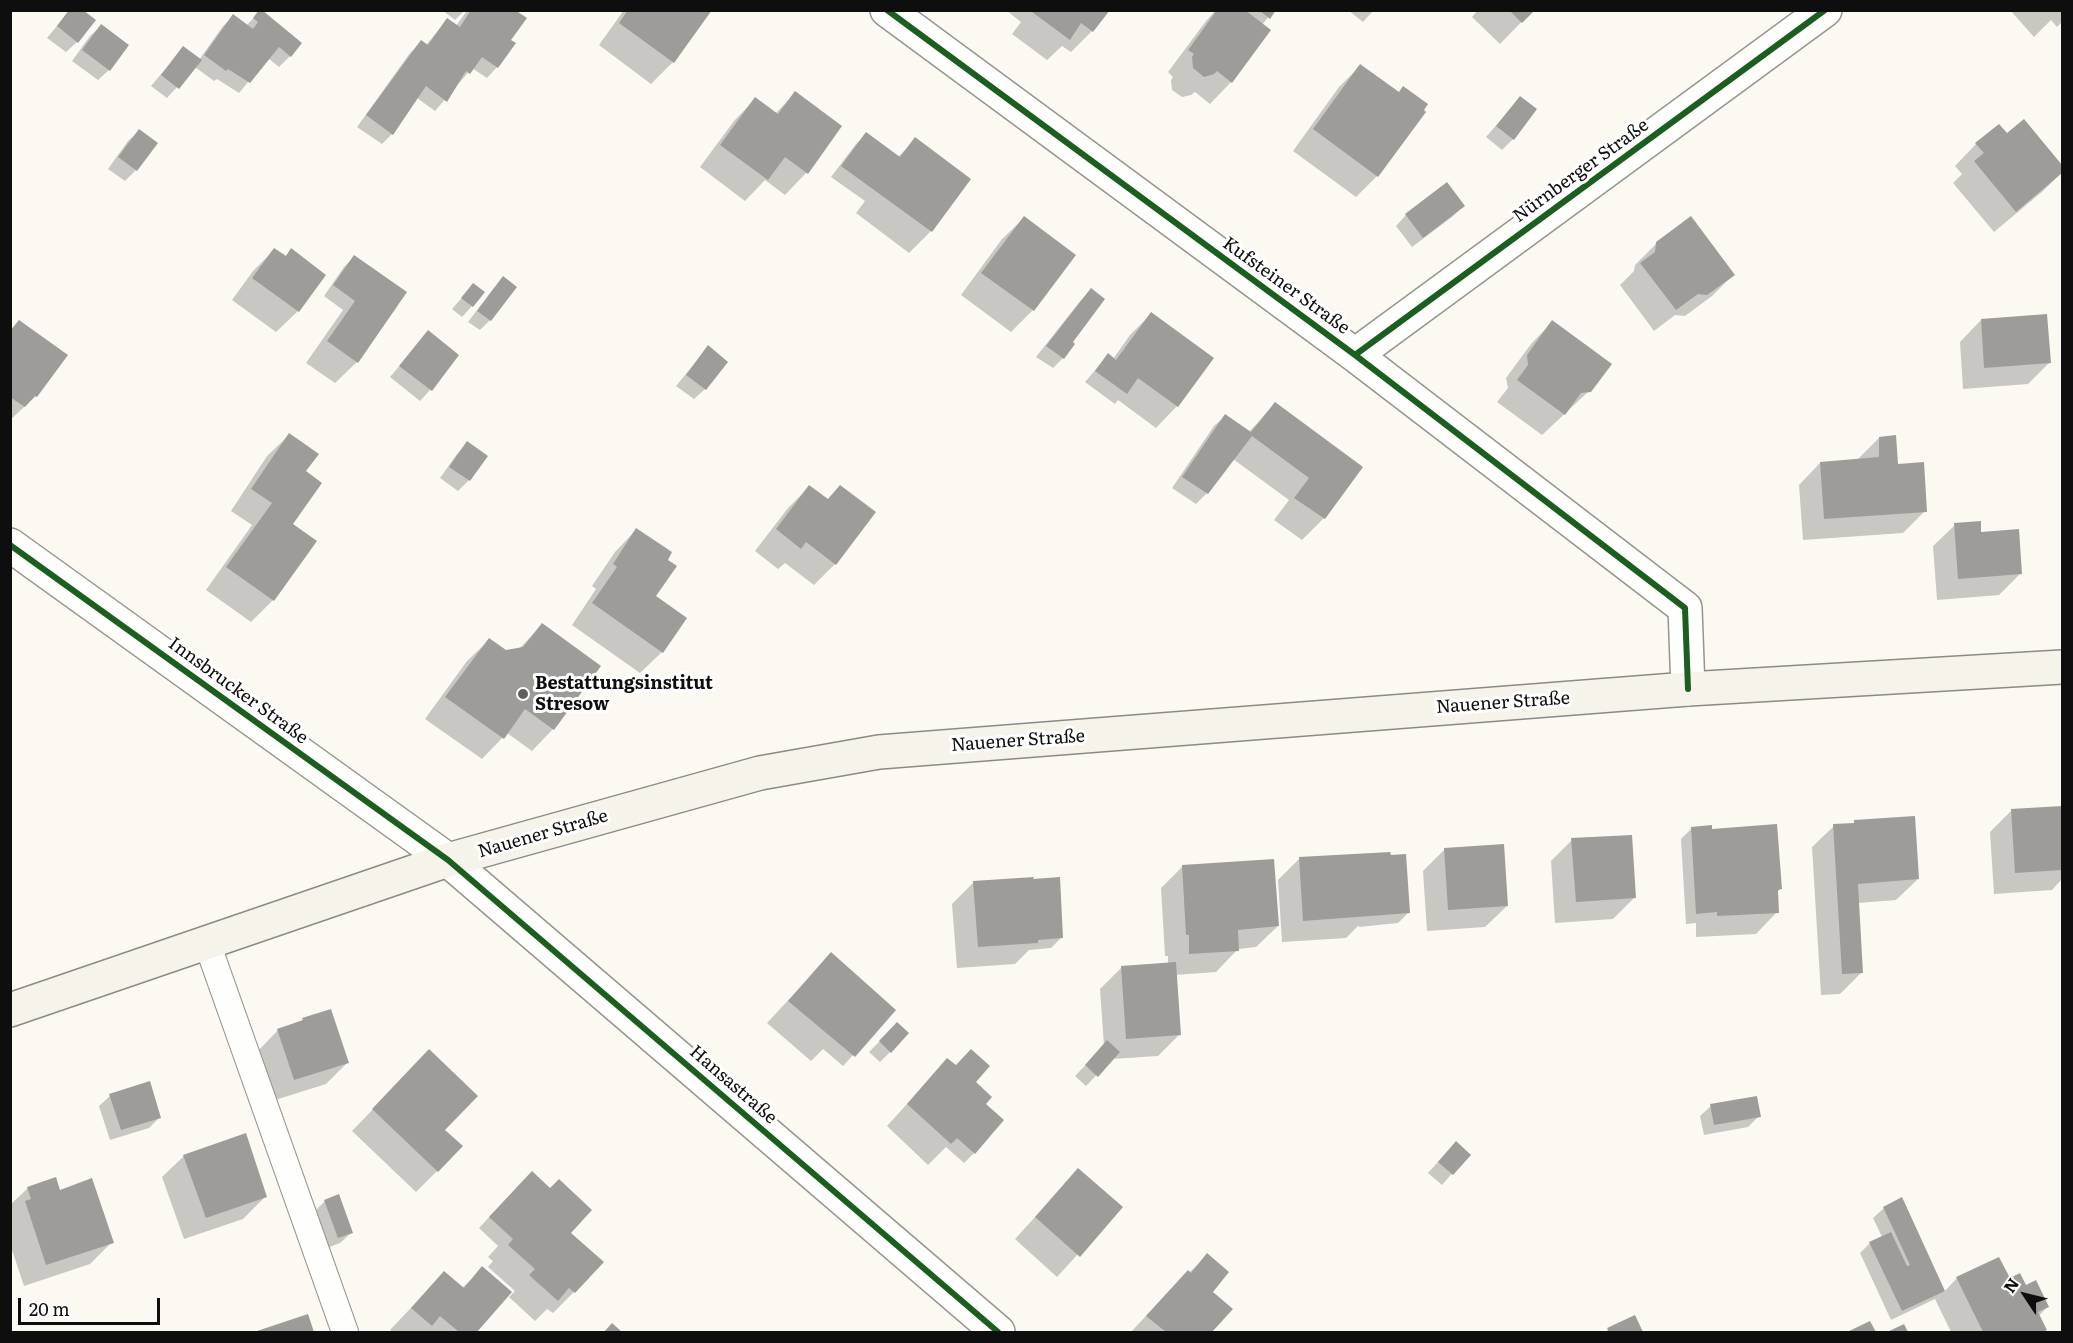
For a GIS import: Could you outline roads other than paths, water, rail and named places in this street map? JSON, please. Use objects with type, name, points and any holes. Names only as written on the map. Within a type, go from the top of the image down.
[{"type":"main road","name":"Nauener Straße","points":[[10,1010],[448,860],[760,773],[879,752],[1688,689],[2062,667]]},
{"type":"street","name":"Kufsteiner Straße","points":[[887,10],[1354,355],[1685,608],[1688,689]]},
{"type":"street","name":"Nürnberger Straße","points":[[1354,355],[1825,10]]},
{"type":"street","name":"Innsbrucker Straße","points":[[10,545],[448,860]]},
{"type":"street","name":"Hansastraße","points":[[448,860],[998,1332]]},
{"type":"lane","points":[[207,943],[345,1332]]},
{"type":"place","name":"Bestattungsinstitut Stresow","points":[[523,694]]}]
